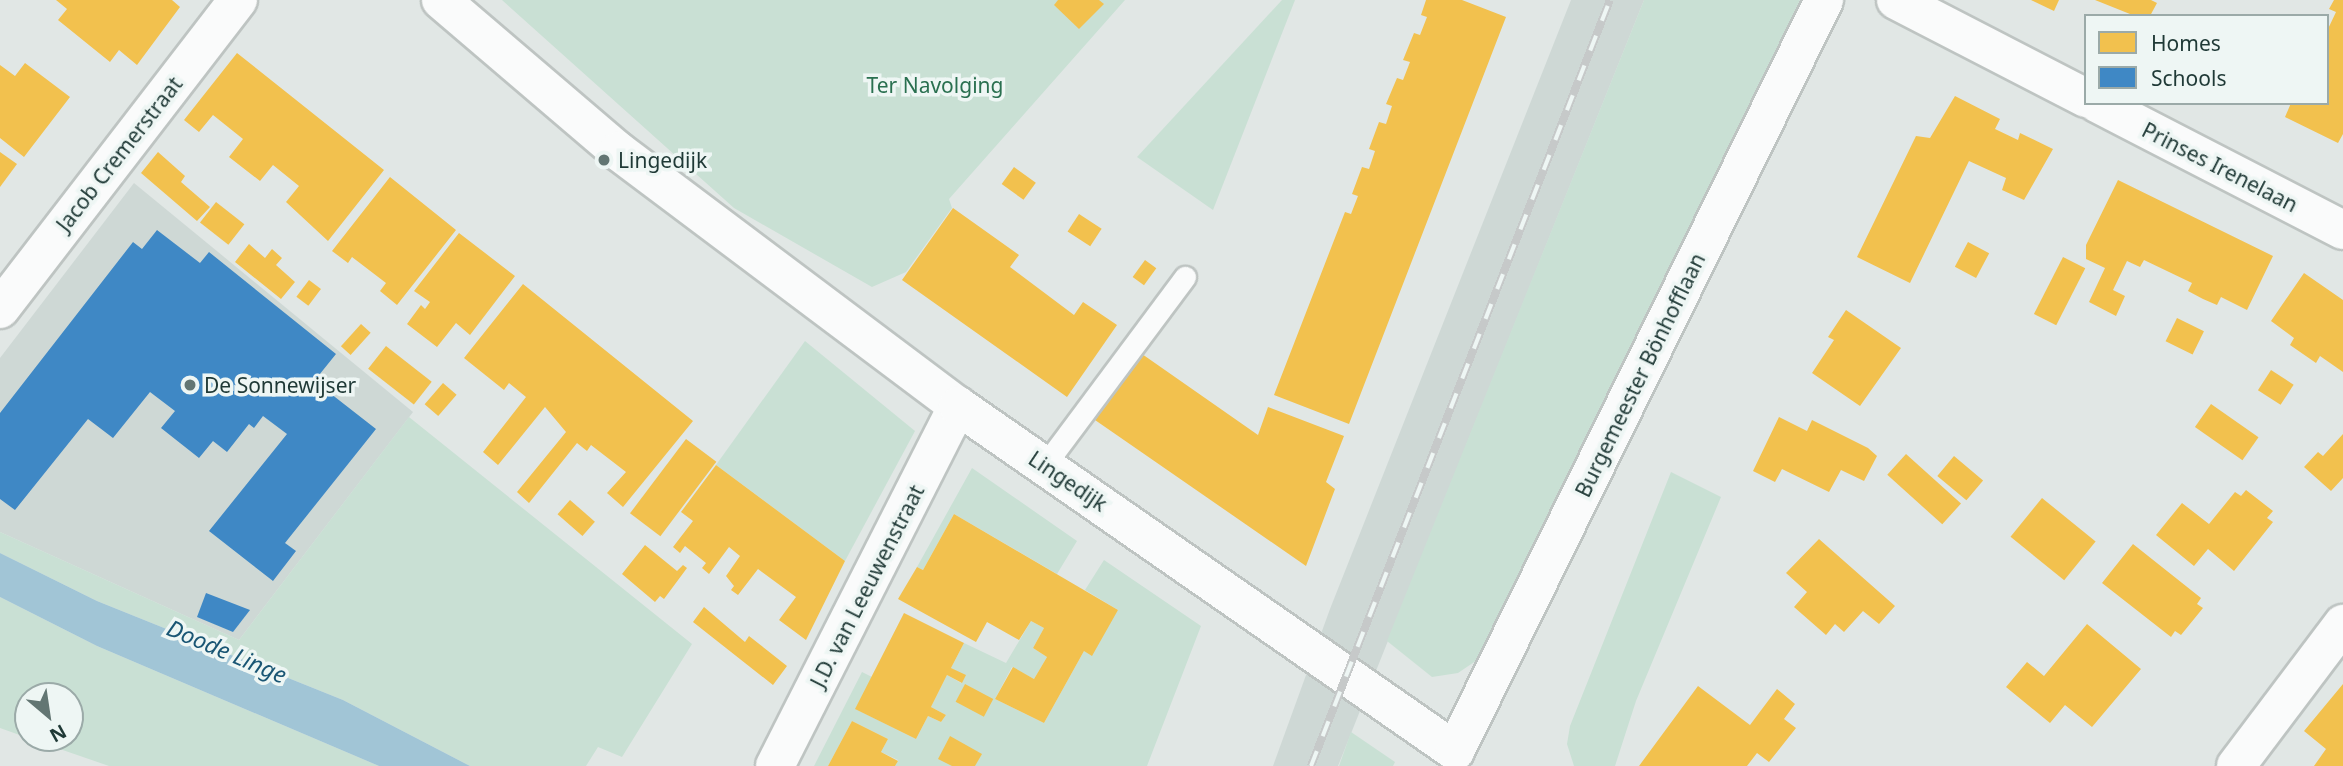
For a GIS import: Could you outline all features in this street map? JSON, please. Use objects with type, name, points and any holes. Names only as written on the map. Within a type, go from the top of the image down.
[{"type":"street","name":"Jacob Cremerstraat","points":[[0,309],[238,0]]},
{"type":"street","name":"Lingedijk","points":[[441,0],[618,151],[958,406],[1464,758]]},
{"type":"street","name":"Burgemeester Bönhofflaan","points":[[1464,758],[1824,0]]},
{"type":"street","points":[[1896,0],[2084,97]]},
{"type":"street","name":"Prinses Irenelaan","points":[[2100,105],[2343,230]]},
{"type":"street","name":"J.D. van Leeuwenstraat","points":[[775,766],[958,406]]},
{"type":"street","points":[[2236,766],[2343,624]]},
{"type":"lane","points":[[1044,466],[1185,277]]},
{"type":"shaded area","points":[[1571,0],[1644,0],[1338,766],[1273,766],[1330,609]]},
{"type":"shaded area","name":"De Sonnewijser","points":[[134,183],[413,412],[239,640],[0,532],[0,358]]},
{"type":"green space","name":"Ter Navolging","points":[[502,0],[1125,0],[949,199],[952,208],[906,272],[872,287],[734,208]]},
{"type":"green space","points":[[1282,0],[1295,0],[1213,210],[1137,157]]},
{"type":"green space","points":[[1644,0],[1800,0],[1486,654],[1458,673],[1432,677],[1387,641]]},
{"type":"green space","points":[[805,341],[915,431],[845,561],[716,465]]},
{"type":"green space","points":[[409,417],[692,644],[622,757],[598,747],[586,766],[470,766],[343,700],[97,601],[0,553],[0,532],[239,640]]},
{"type":"green space","points":[[972,468],[1077,541],[1057,574],[954,514],[923,570],[917,567]]},
{"type":"green space","points":[[1671,472],[1721,497],[1636,701],[1615,766],[1574,766],[1567,744],[1570,726]]},
{"type":"green space","points":[[1104,560],[1201,626],[1147,766],[895,766],[898,760],[881,752],[888,739],[852,721],[828,766],[814,766],[862,672],[872,677],[856,709],[916,739],[928,716],[941,722],[946,715],[931,707],[947,675],[961,683],[965,676],[951,668],[964,643],[1006,663],[1031,621],[1044,628],[1033,648],[1047,657],[1034,679],[1012,667],[995,699],[1044,723],[1084,651],[1118,610],[1085,590]]},
{"type":"green space","points":[[0,597],[97,646],[379,766],[109,766],[68,752],[84,752],[84,682],[14,682],[14,733],[0,728]]},
{"type":"green space","points":[[1351,732],[1395,762],[1393,766],[1339,766]]},
{"type":"water","points":[[0,553],[97,601],[343,700],[470,766],[379,766],[97,646],[0,597]]},
{"type":"building: Homes","points":[[56,0],[172,0],[180,7],[137,65],[119,50],[110,62],[58,20],[67,9]]},
{"type":"building: Homes","points":[[1058,0],[1099,0],[1104,4],[1079,29],[1054,5]]},
{"type":"building: Homes","points":[[1426,0],[1462,0],[1506,17],[1349,424],[1274,395],[1345,212],[1351,214],[1358,196],[1352,194],[1362,167],[1369,169],[1375,151],[1369,149],[1379,122],[1386,124],[1392,106],[1386,104],[1397,78],[1403,80],[1410,62],[1403,60],[1414,33],[1420,35],[1427,17],[1421,15]]},
{"type":"building: Homes","points":[[2031,0],[2059,0],[2054,11]]},
{"type":"building: Homes","points":[[2095,0],[2151,0],[2157,3],[2151,14],[2130,14]]},
{"type":"building: Homes","points":[[2334,0],[2343,0],[2343,134],[2338,143],[2285,117],[2290,105],[2329,105],[2329,27],[2336,12],[2329,9]]},
{"type":"building: Homes","points":[[237,53],[384,170],[328,241],[286,202],[299,186],[273,165],[260,181],[229,157],[243,139],[213,115],[199,132],[184,120]]},
{"type":"building: Homes","points":[[25,63],[70,97],[24,157],[0,138],[0,65],[15,76]]},
{"type":"building: Homes","points":[[1955,96],[2000,119],[1995,129],[2018,140],[2020,133],[2053,149],[2024,200],[2002,190],[2006,178],[1969,161],[1910,283],[1857,257],[1916,136],[1930,138]]},
{"type":"building: Homes","points":[[0,152],[17,164],[0,187]]},
{"type":"building: Homes","points":[[158,152],[185,176],[181,182],[210,207],[197,221],[141,173]]},
{"type":"building: Homes","points":[[1014,167],[1036,183],[1023,200],[1002,184]]},
{"type":"building: Homes","points":[[390,177],[456,230],[397,305],[380,291],[386,283],[352,257],[348,263],[332,251]]},
{"type":"building: Homes","points":[[2118,180],[2273,256],[2247,310],[2221,297],[2217,305],[2203,299],[2188,291],[2192,283],[2144,260],[2140,267],[2127,261],[2113,290],[2125,296],[2116,316],[2089,302],[2105,268],[2086,259],[2086,245]]},
{"type":"building: Homes","points":[[216,202],[244,224],[228,245],[200,222]]},
{"type":"building: Homes","points":[[953,208],[1019,255],[1010,267],[1074,315],[1083,302],[1117,325],[1067,397],[902,280]]},
{"type":"building: Homes","points":[[1079,214],[1102,229],[1090,246],[1068,232]]},
{"type":"building: Homes","points":[[459,233],[515,276],[470,335],[456,323],[437,347],[407,324],[421,305],[425,309],[430,302],[414,291]]},
{"type":"building: Homes","points":[[1968,242],[1989,253],[1976,278],[1955,267]]},
{"type":"building: Homes","points":[[249,244],[265,258],[272,249],[282,258],[276,265],[295,282],[281,299],[235,262]]},
{"type":"building: Homes","points":[[2063,257],[2085,268],[2056,325],[2034,314]]},
{"type":"building: Homes","points":[[1145,260],[1156,268],[1144,285],[1133,277]]},
{"type":"building: Homes","points":[[2304,273],[2343,300],[2343,372],[2320,356],[2316,363],[2290,345],[2294,338],[2271,321]]},
{"type":"building: Homes","points":[[309,280],[321,289],[308,306],[296,297]]},
{"type":"building: Homes","points":[[523,284],[693,421],[623,507],[607,493],[626,472],[591,445],[587,451],[577,443],[529,503],[517,492],[566,432],[545,407],[498,465],[483,452],[526,397],[509,383],[504,390],[464,358]]},
{"type":"building: Homes","points":[[1846,310],[1901,348],[1860,406],[1812,373],[1834,340],[1828,337]]},
{"type":"building: Homes","points":[[2177,318],[2204,331],[2193,355],[2166,341]]},
{"type":"building: Homes","points":[[361,324],[371,333],[351,355],[341,346]]},
{"type":"building: Homes","points":[[386,346],[432,382],[414,405],[368,369]]},
{"type":"building: Homes","points":[[1142,354],[1258,435],[1268,407],[1344,436],[1326,482],[1335,489],[1306,566],[1095,420]]},
{"type":"building: Homes","points":[[2271,370],[2294,385],[2281,405],[2258,390]]},
{"type":"building: Homes","points":[[443,383],[457,395],[438,416],[425,404]]},
{"type":"building: Homes","points":[[2211,404],[2259,437],[2242,460],[2195,427]]},
{"type":"building: Homes","points":[[1779,417],[1807,431],[1812,420],[1868,448],[1877,456],[1864,481],[1841,470],[1829,492],[1782,469],[1775,482],[1753,471]]},
{"type":"building: Homes","points":[[2343,434],[2343,478],[2331,491],[2304,467],[2318,452],[2323,456]]},
{"type":"building: Homes","points":[[686,439],[716,462],[660,536],[630,513]]},
{"type":"building: Homes","points":[[1906,454],[1961,504],[1942,524],[1887,475]]},
{"type":"building: Homes","points":[[1954,456],[1983,480],[1966,500],[1937,476]]},
{"type":"building: Homes","points":[[716,465],[845,561],[806,640],[779,620],[796,597],[758,569],[738,595],[731,590],[734,586],[726,576],[740,556],[729,547],[709,574],[702,568],[706,563],[685,546],[680,553],[673,547],[693,521],[681,512]]},
{"type":"building: Homes","points":[[2246,490],[2273,511],[2267,518],[2273,522],[2234,571],[2208,549],[2194,566],[2156,535],[2182,503],[2209,524],[2235,492],[2241,496]]},
{"type":"building: Homes","points":[[2042,498],[2096,541],[2064,580],[2011,537]]},
{"type":"building: Homes","points":[[570,500],[595,522],[582,536],[558,514]]},
{"type":"building: Homes","points":[[954,514],[1118,610],[1092,656],[1084,651],[1044,723],[995,699],[1013,667],[1034,679],[1047,657],[1033,648],[1044,628],[1031,621],[1019,640],[987,622],[976,642],[898,599],[917,567],[923,570]]},
{"type":"building: Homes","points":[[1819,539],[1895,606],[1879,624],[1863,611],[1844,632],[1835,624],[1826,635],[1794,607],[1807,592],[1786,573]]},
{"type":"building: Homes","points":[[2133,544],[2201,598],[2197,604],[2203,608],[2181,635],[2175,631],[2171,637],[2102,583]]},
{"type":"building: Homes","points":[[645,545],[677,571],[683,565],[687,568],[664,599],[660,596],[655,602],[622,574]]},
{"type":"building: Homes","points":[[704,607],[745,642],[749,636],[787,666],[773,685],[693,622]]},
{"type":"building: Homes","points":[[904,613],[964,643],[951,668],[966,675],[962,683],[947,675],[931,707],[946,715],[941,722],[928,716],[916,739],[855,709]]},
{"type":"building: Homes","points":[[2087,624],[2141,669],[2092,727],[2065,705],[2050,723],[2006,687],[2027,662],[2044,676]]},
{"type":"building: Homes","points":[[965,684],[993,699],[984,717],[956,702]]},
{"type":"building: Homes","points":[[2343,684],[2343,766],[2314,766],[2326,749],[2304,731]]},
{"type":"building: Homes","points":[[1698,686],[1750,725],[1777,689],[1795,704],[1784,719],[1796,728],[1769,762],[1757,753],[1747,766],[1639,766]]},
{"type":"building: Homes","points":[[852,721],[888,739],[881,752],[898,761],[895,766],[828,766]]},
{"type":"building: Homes","points":[[950,736],[982,754],[975,766],[952,766],[938,759]]},
{"type":"building: Schools","points":[[157,230],[200,263],[209,252],[336,354],[311,385],[322,395],[326,390],[376,429],[285,543],[296,551],[273,581],[209,531],[287,434],[263,416],[254,428],[249,424],[227,452],[213,441],[199,458],[161,428],[175,411],[150,392],[113,438],[88,419],[15,510],[0,499],[0,413],[133,242],[142,249]]},
{"type":"building: Schools","points":[[206,593],[250,610],[233,632],[197,617]]},
{"type":"railway","points":[[1311,766],[1610,0]]},
{"type":"place","name":"Lingedijk","points":[[604,160]]},
{"type":"place","name":"De Sonnewijser","points":[[190,385]]},
{"type":"water label","name":"Doode Linge","points":[[227,651]]}]
